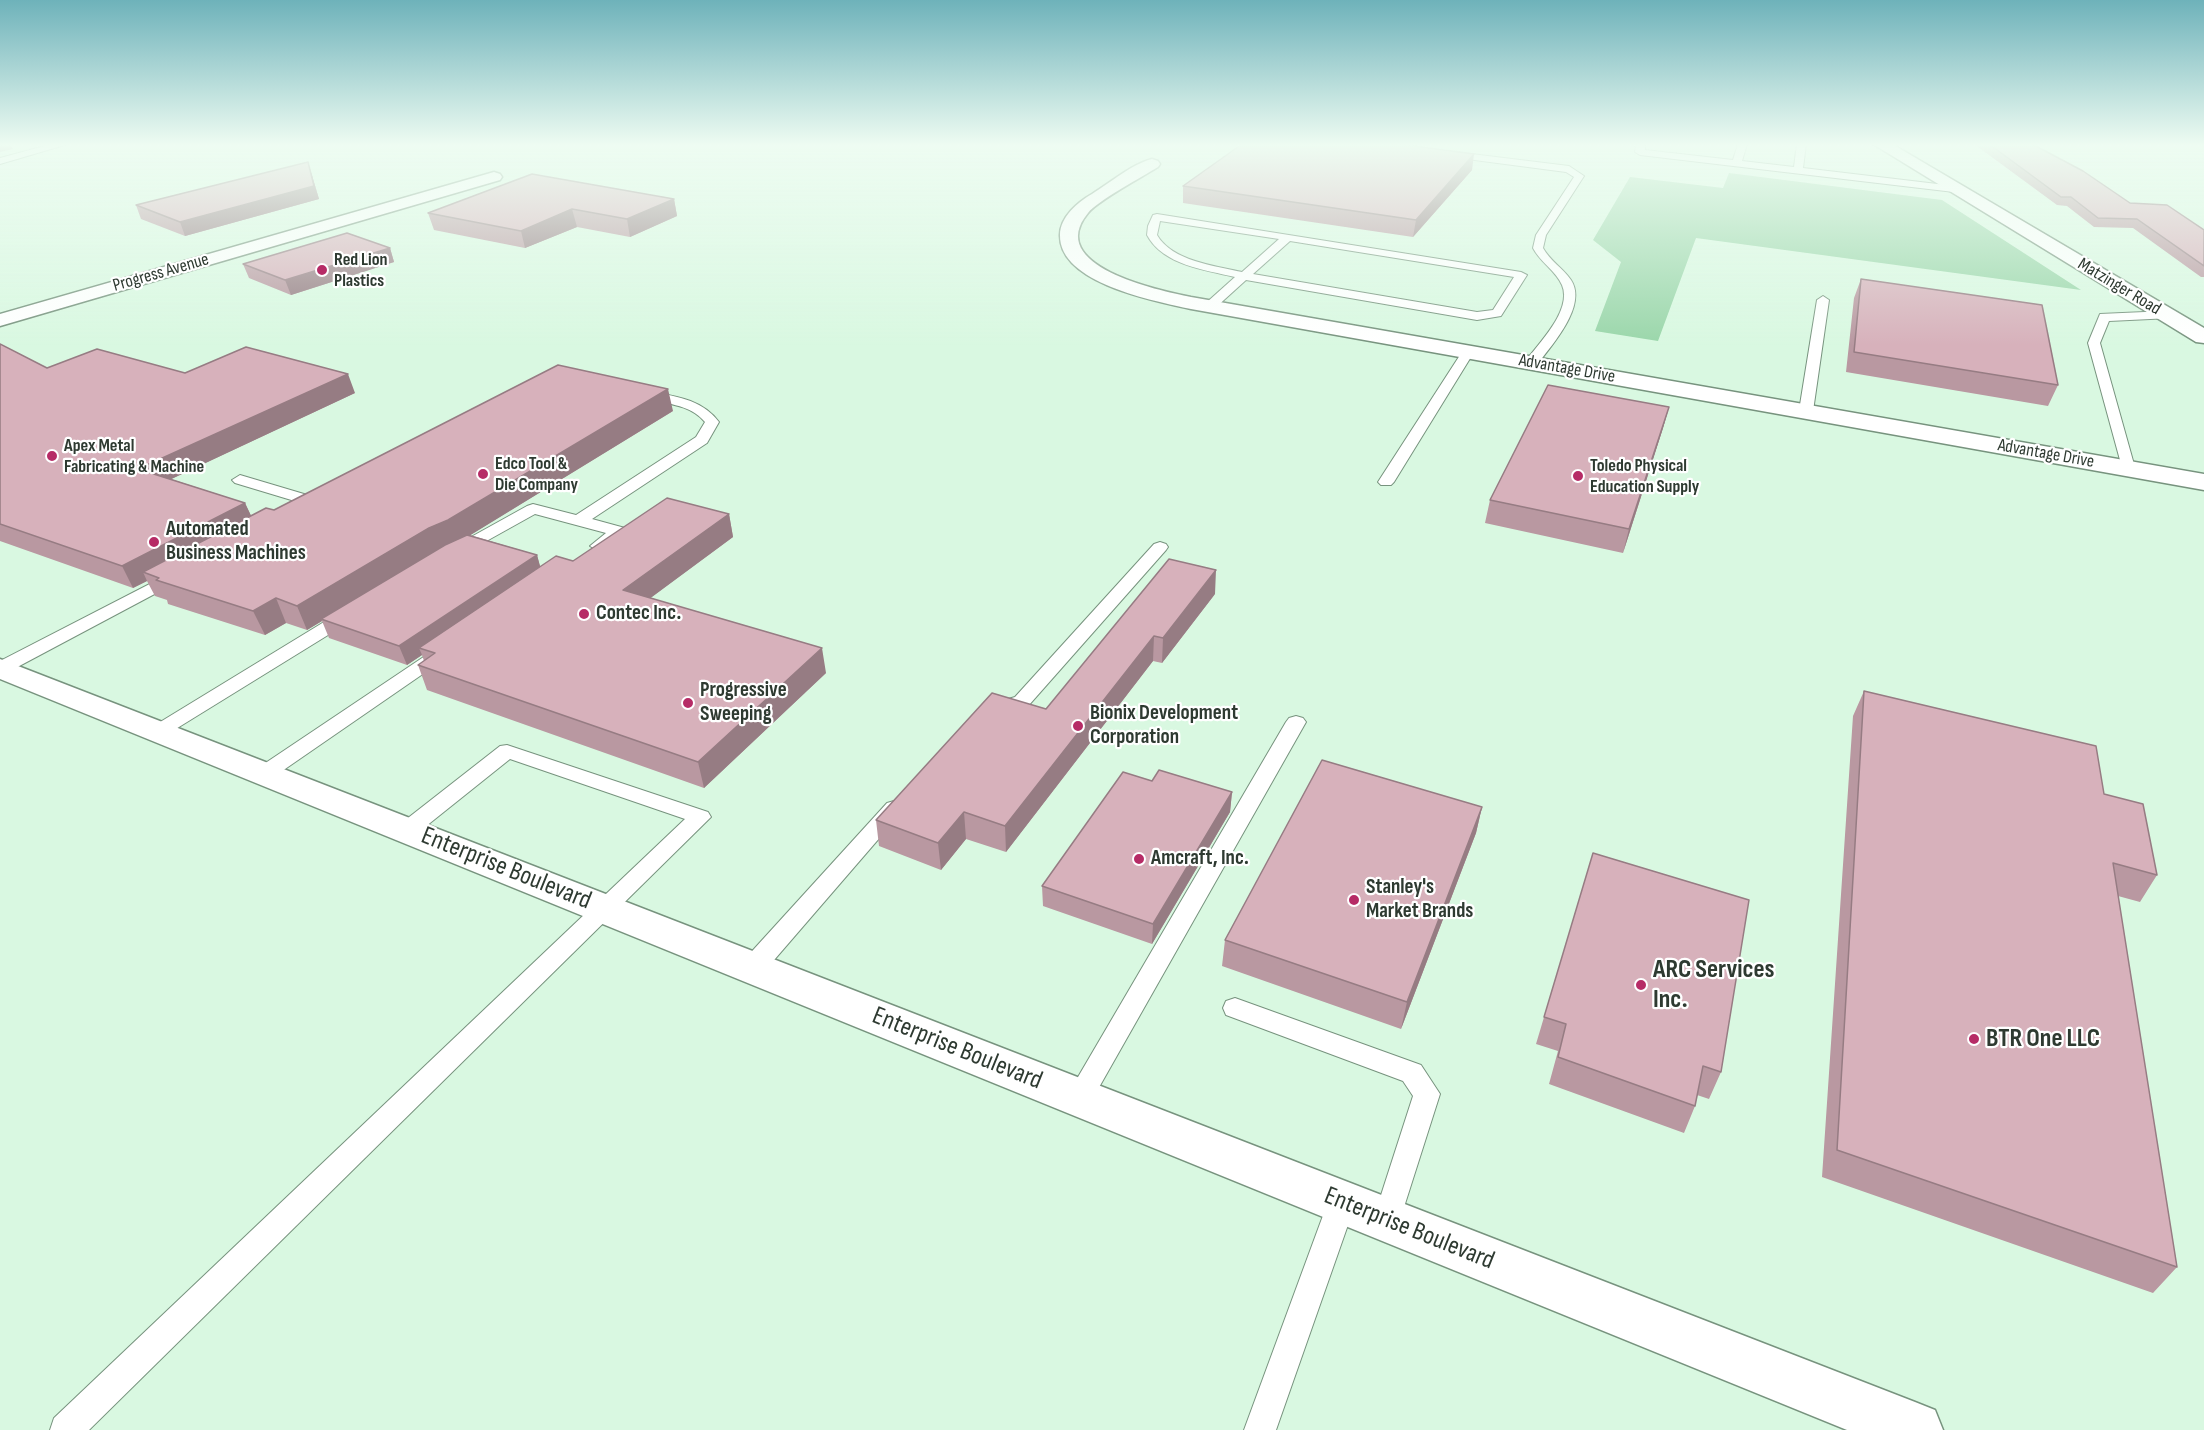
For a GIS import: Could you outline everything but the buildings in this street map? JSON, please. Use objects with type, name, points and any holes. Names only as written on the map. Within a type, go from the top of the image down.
[{"type":"street","name":"Progress Avenue","points":[[0,320],[377,211]]},
{"type":"street","name":"Advantage Drive","points":[[1080,211],[1068,226],[1066,237],[1068,248],[1093,270],[1115,281],[1149,293],[1210,306],[2204,482]]},
{"type":"street","name":"Matzinger Road","points":[[1991,211],[2167,315],[2196,328],[2204,337]]},
{"type":"street","name":"Enterprise Boulevard","points":[[0,668],[1915,1430]]},
{"type":"lane","points":[[1531,363],[1561,320],[1571,299],[1568,284],[1543,258],[1538,248],[1541,235],[1557,211]]},
{"type":"lane","points":[[1531,274],[1497,313],[1477,316],[1244,276],[1184,260],[1160,248],[1152,235],[1153,226],[1157,217],[1531,274],[1559,274]]},
{"type":"lane","points":[[1210,306],[1288,237]]},
{"type":"lane","points":[[1806,411],[1823,300]]},
{"type":"lane","points":[[2128,468],[2094,343],[2104,317],[2167,315]]},
{"type":"lane","points":[[1386,482],[1468,352]]},
{"type":"lane","points":[[578,521],[702,440],[712,422],[697,406],[630,392]]},
{"type":"lane","points":[[240,480],[314,502]]},
{"type":"lane","points":[[293,513],[314,502],[343,494]]},
{"type":"lane","points":[[444,557],[470,546],[533,509],[619,531],[579,558]]},
{"type":"lane","points":[[975,715],[1022,701],[1160,547]]},
{"type":"lane","points":[[0,668],[189,568]]},
{"type":"lane","points":[[159,731],[363,606]]},
{"type":"lane","points":[[265,773],[452,646]]},
{"type":"lane","points":[[1080,1097],[1296,722]]},
{"type":"lane","points":[[66,1430],[700,817],[507,751],[407,830]]},
{"type":"lane","points":[[753,968],[906,794]]},
{"type":"lane","points":[[1235,1008],[1412,1073],[1427,1094],[1387,1220]]},
{"type":"lane","points":[[1260,1430],[1342,1202]]},
{"type":"green space","points":[[1610,211],[1959,211],[2081,290],[1696,238],[1658,341],[1595,331],[1621,262],[1593,240]]},
{"type":"place","name":"Red Lion Plastics","points":[[322,270]]},
{"type":"place","name":"Apex Metal Fabricating & Machine","points":[[52,456]]},
{"type":"place","name":"Edco Tool & Die Company","points":[[483,474]]},
{"type":"place","name":"Toledo Physical Education Supply","points":[[1578,476]]},
{"type":"place","name":"Automated Business Machines","points":[[154,542]]},
{"type":"place","name":"Contec Inc.","points":[[584,614]]},
{"type":"place","name":"Progressive Sweeping","points":[[688,703]]},
{"type":"place","name":"Bionix Development Corporation","points":[[1078,726]]},
{"type":"place","name":"Amcraft, Inc.","points":[[1139,859]]},
{"type":"place","name":"Stanley's Market Brands","points":[[1354,900]]},
{"type":"place","name":"ARC Services Inc.","points":[[1641,985]]},
{"type":"place","name":"BTR One LLC","points":[[1974,1039]]}]
